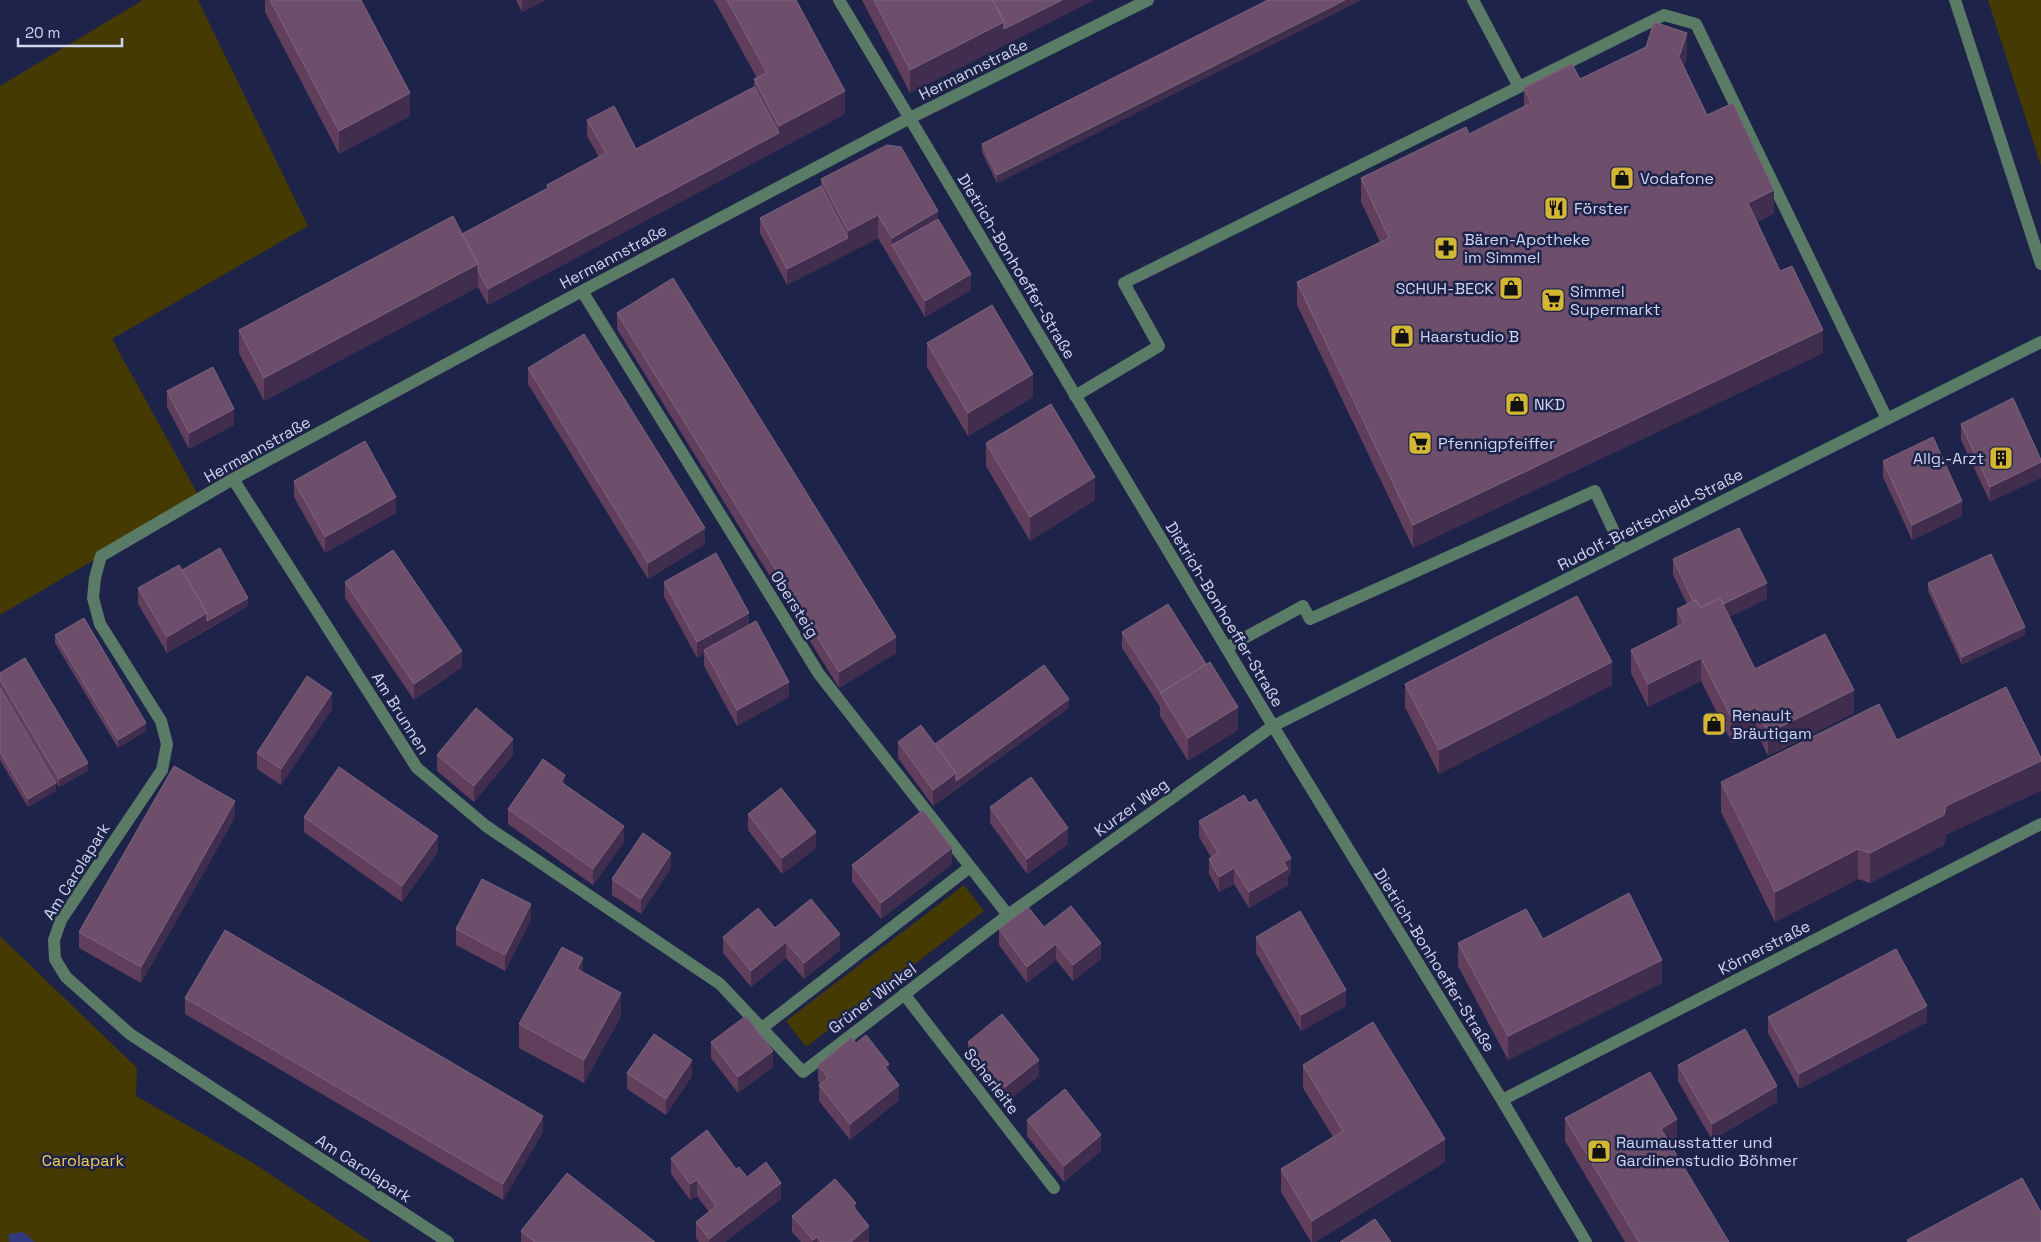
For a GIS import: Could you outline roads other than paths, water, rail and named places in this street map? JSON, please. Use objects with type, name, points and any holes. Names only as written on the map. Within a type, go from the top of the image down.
[{"type":"street","name":"Dietrich-Bonhoeffer-Straße","points":[[839,0],[1226,648],[1502,1100],[1586,1242]]},
{"type":"street","name":"Hermannstraße","points":[[101,556],[233,479],[582,291],[910,118],[1148,0]]},
{"type":"street","points":[[1956,0],[2041,264]]},
{"type":"street","points":[[1475,4],[1520,87]]},
{"type":"street","points":[[1075,396],[1159,346],[1124,284],[1664,14],[1696,24],[1887,419]]},
{"type":"street","name":"Obersteig","points":[[582,291],[819,674],[1008,915]]},
{"type":"street","name":"Rudolf-Breitscheid-Straße","points":[[1273,726],[2041,342]]},
{"type":"street","name":"Am Brunnen","points":[[233,479],[417,768],[486,826],[679,956]]},
{"type":"street","points":[[1226,648],[1303,606],[1310,619],[1595,491],[1623,551]]},
{"type":"street","name":"Am Carolapark","points":[[101,556],[94,578],[93,598],[100,624],[161,721],[167,744],[162,770],[61,920],[54,940],[55,959],[66,977],[130,1034],[448,1242]]},
{"type":"street","name":"Kurzer Weg","points":[[1008,915],[1273,726]]},
{"type":"street","name":"Körnerstraße","points":[[1502,1100],[2041,824]]},
{"type":"street","points":[[762,1028],[970,867]]},
{"type":"street","name":"Grüner Winkel","points":[[679,956],[720,984],[803,1072],[1008,915]]},
{"type":"street","name":"Scherleite","points":[[904,994],[1054,1188]]},
{"type":"place","name":"Vodafone","points":[[1622,178]]},
{"type":"place","name":"Förster","points":[[1556,208]]},
{"type":"place","name":"Bären-Apotheke im Simmel","points":[[1446,248]]},
{"type":"place","name":"SCHUH-BECK","points":[[1511,288]]},
{"type":"place","name":"Simmel Supermarkt","points":[[1553,300]]},
{"type":"place","name":"Haarstudio B","points":[[1402,336]]},
{"type":"place","name":"NKD","points":[[1517,404]]},
{"type":"place","name":"Pfennigpfeiffer","points":[[1420,443]]},
{"type":"place","name":"Allg.-Arzt","points":[[2001,458]]},
{"type":"place","name":"Renault Bräutigam","points":[[1714,724]]},
{"type":"place","name":"Raumausstatter und Gardinenstudio Böhmer","points":[[1599,1151]]},
{"type":"park label","name":"Carolapark","points":[[83,1160]]}]
